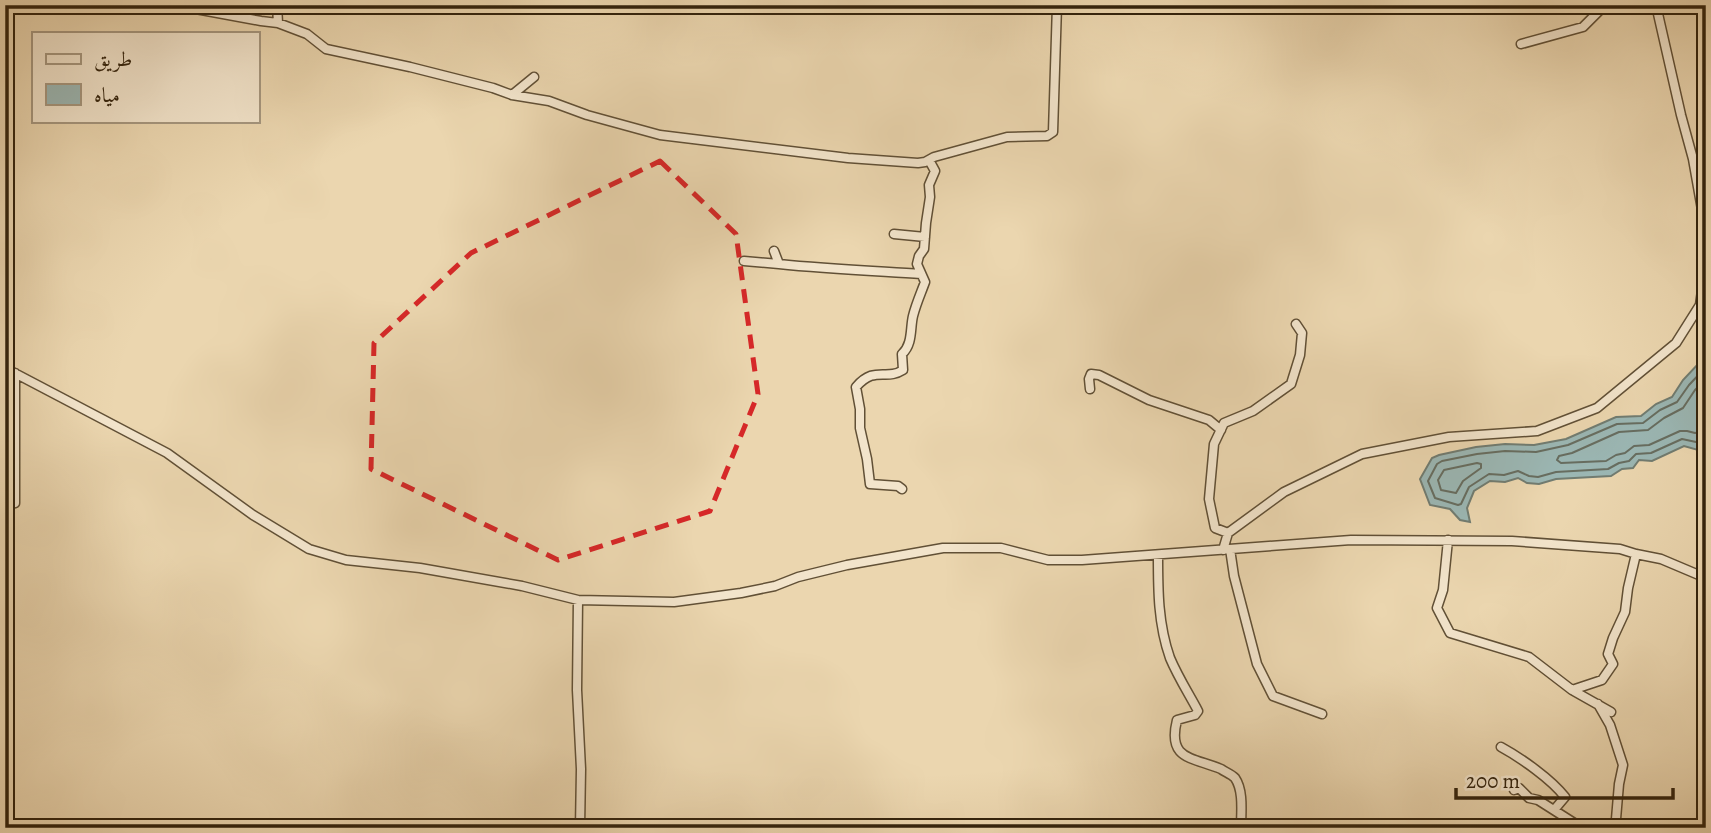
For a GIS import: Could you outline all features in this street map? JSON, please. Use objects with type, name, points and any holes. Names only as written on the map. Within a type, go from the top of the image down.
[{"type":"street","points":[[153,5],[186,7],[278,23],[307,34],[326,49],[410,67],[512,95],[549,101],[587,115],[660,135],[848,158],[918,163],[1007,137],[1047,136],[1053,132],[1056,5]]},
{"type":"street","points":[[277,5],[278,23]]},
{"type":"street","points":[[1521,44],[1583,27],[1601,9],[1615,5]]},
{"type":"street","points":[[1654,6],[1693,159],[1706,232]]},
{"type":"street","points":[[512,95],[534,77]]},
{"type":"street","points":[[902,489],[898,486],[870,484],[856,387],[862,380],[875,374],[899,373],[903,370],[902,354],[909,343],[913,328],[912,319],[925,282],[917,264],[924,249],[929,186],[935,171],[929,160]]},
{"type":"street","points":[[894,234],[925,237]]},
{"type":"street","points":[[774,251],[779,264]]},
{"type":"street","points":[[744,261],[921,274]]},
{"type":"street","points":[[1228,533],[1284,492],[1362,454],[1449,437],[1537,431],[1597,408],[1676,343],[1700,306],[1706,262]]},
{"type":"street","points":[[1228,533],[1215,528],[1209,499],[1214,444],[1224,423],[1252,411],[1292,384],[1303,333],[1296,324]]},
{"type":"street","points":[[5,368],[167,453],[253,515],[309,549],[346,560],[420,568],[522,586],[578,600],[674,602],[708,598],[775,586],[797,577],[847,565],[943,548],[1001,548],[1048,561],[1351,540],[1526,542],[1620,549],[1661,558],[1706,578]]},
{"type":"street","points":[[5,505],[15,503],[15,373]]},
{"type":"street","points":[[1090,388],[1091,374],[1099,375],[1149,400],[1209,419],[1221,430]]},
{"type":"street","points":[[5,469],[15,467]]},
{"type":"street","points":[[1228,533],[1227,550],[1256,664],[1273,696],[1322,714]]},
{"type":"street","points":[[1448,540],[1443,590],[1437,608],[1450,633],[1529,657],[1572,690],[1611,712]]},
{"type":"street","points":[[1572,690],[1602,680],[1613,664],[1608,654],[1625,612],[1636,554]]},
{"type":"street","points":[[1158,555],[1158,603],[1163,632],[1170,658],[1198,711],[1195,715],[1177,720],[1175,744],[1183,756],[1233,776],[1240,794],[1241,828]]},
{"type":"street","points":[[578,600],[580,828]]},
{"type":"street","points":[[1598,704],[1610,725],[1623,765],[1616,819],[1611,828]]},
{"type":"street","points":[[1501,747],[1559,789],[1565,797],[1555,810]]},
{"type":"street","points":[[1514,790],[1519,788],[1529,798],[1538,800],[1582,828]]},
{"type":"highlighted area","points":[[660,161],[736,234],[758,394],[710,511],[558,560],[371,469],[374,343],[471,253]]},
{"type":"water","points":[[1706,359],[1706,445],[1698,450],[1684,446],[1652,461],[1639,460],[1633,468],[1622,469],[1611,476],[1556,479],[1539,484],[1527,483],[1518,478],[1505,482],[1490,481],[1474,491],[1467,508],[1470,522],[1460,520],[1450,509],[1430,505],[1420,479],[1432,458],[1476,447],[1534,445],[1566,439],[1616,417],[1641,416],[1656,404],[1672,397],[1683,380]]}]
